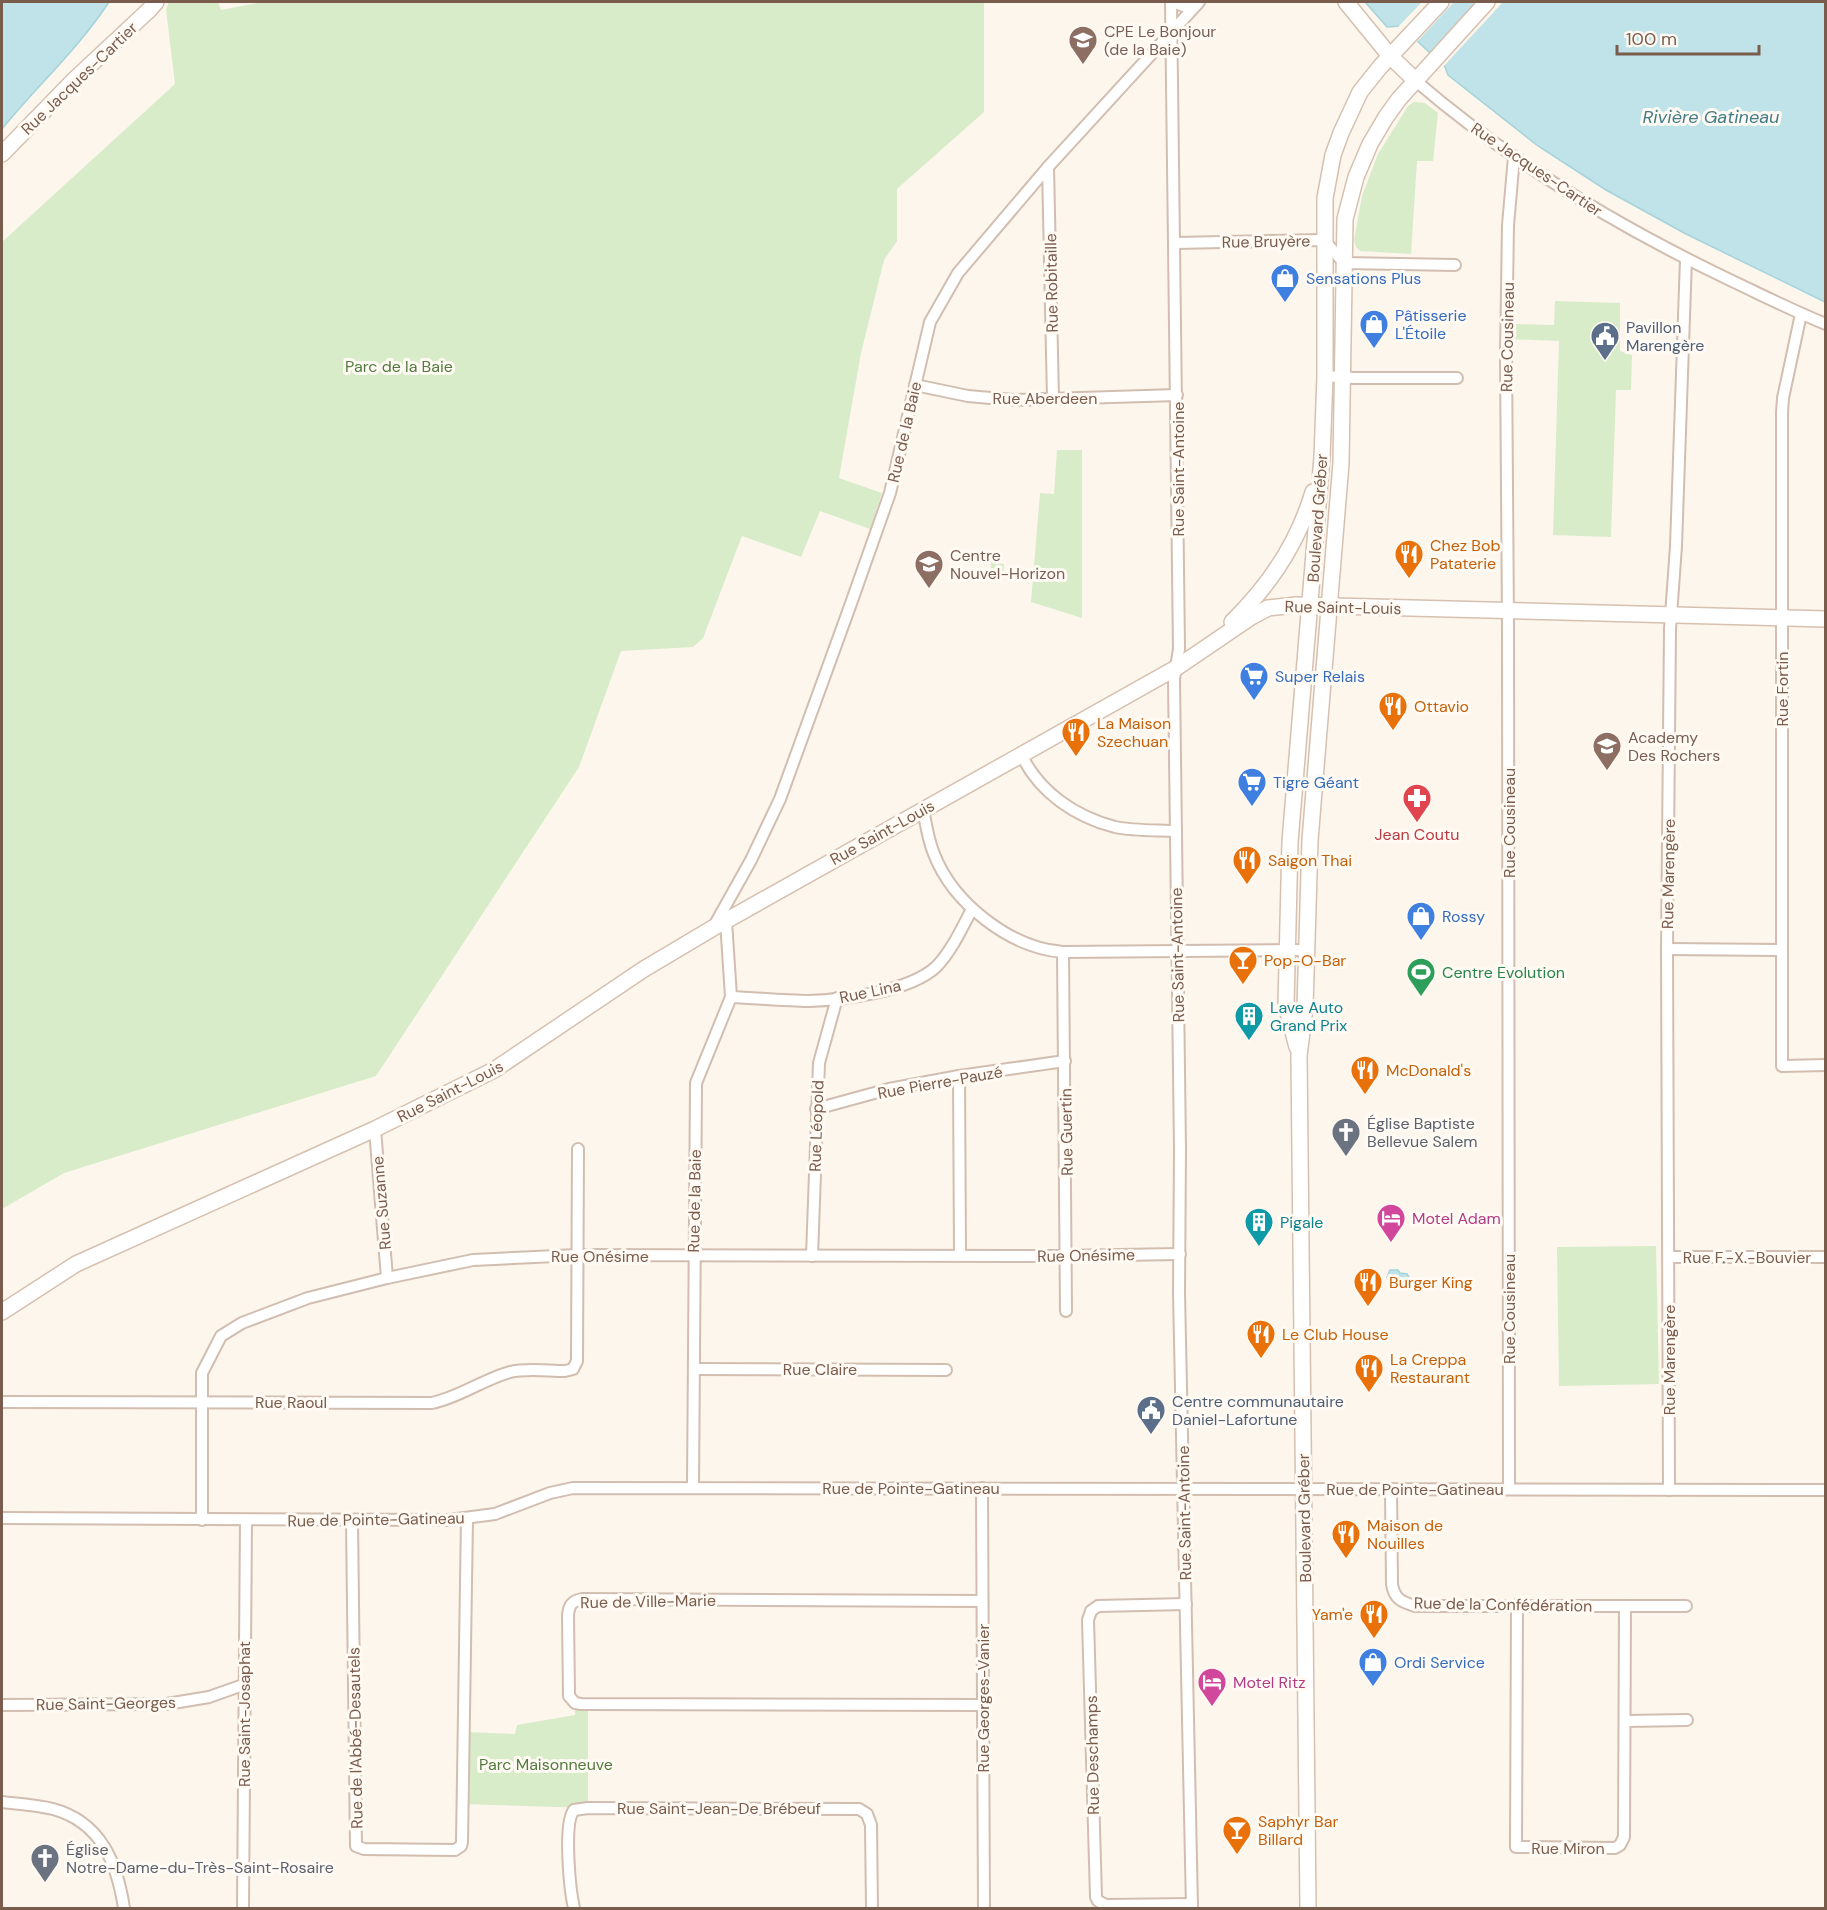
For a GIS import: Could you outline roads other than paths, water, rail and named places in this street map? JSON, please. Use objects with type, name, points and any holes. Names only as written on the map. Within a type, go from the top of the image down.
[{"type":"main road","name":"Rue Jacques-Cartier","points":[[2,154],[110,44],[150,10],[156,2]]},
{"type":"main road","name":"Rue Jacques-Cartier","points":[[1346,2],[1390,56],[1416,81]]},
{"type":"main road","name":"Boulevard Gréber","points":[[1299,1056],[1286,1005],[1290,842],[1323,457],[1324,198],[1333,155],[1360,92],[1441,2]]},
{"type":"main road","name":"Boulevard Gréber","points":[[1308,1908],[1299,1056],[1305,1007],[1310,840],[1341,463],[1345,219],[1356,177],[1370,144],[1386,117],[1487,2]]},
{"type":"main road","points":[[1202,650],[1253,601],[1277,571],[1299,531],[1311,501],[1323,457]]},
{"type":"main road","name":"Rue Saint-Louis","points":[[2,1312],[76,1264],[375,1129],[494,1070],[644,969],[923,809],[1022,756],[1176,668],[1268,608],[1310,605],[1826,619]]},
{"type":"street","points":[[1172,2],[1186,7],[1197,3]]},
{"type":"street","name":"Rue Saint-Antoine","points":[[1172,2],[1179,649],[1174,679],[1176,951],[1192,1906]]},
{"type":"street","name":"Rue de la Baie","points":[[693,1488],[696,1083],[731,997],[720,924],[780,799],[890,493],[930,322],[958,273],[1048,167],[1197,3]]},
{"type":"street","name":"Rue Jacques-Cartier","points":[[1416,81],[1514,157],[1584,204],[1686,259],[1826,324]]},
{"type":"street","name":"Rue Cousineau","points":[[1509,1489],[1506,328],[1508,225],[1514,157]]},
{"type":"street","name":"Rue Robitaille","points":[[1048,167],[1053,399]]},
{"type":"street","name":"Rue Bruyère","points":[[1175,243],[1324,240],[1344,263]]},
{"type":"street","name":"Rue Marengère","points":[[1669,1490],[1667,949],[1670,616],[1676,546],[1686,259]]},
{"type":"street","points":[[1344,263],[1455,265]]},
{"type":"street","name":"Rue Fortin","points":[[1801,314],[1783,398],[1782,413],[1782,1066],[1826,1065]]},
{"type":"street","points":[[1325,376],[1457,378]]},
{"type":"street","name":"Rue Aberdeen","points":[[915,386],[968,396],[1012,400],[1177,395]]},
{"type":"street","points":[[1022,756],[1028,768],[1050,795],[1076,813],[1116,827],[1176,831]]},
{"type":"street","points":[[923,809],[934,854],[950,882],[972,909],[1004,933],[1028,945],[1063,952],[1306,950]]},
{"type":"street","name":"Rue Lina","points":[[731,997],[809,1001],[883,991],[922,978],[937,965],[972,909]]},
{"type":"street","points":[[1667,949],[1781,950]]},
{"type":"street","name":"Rue Guertin","points":[[1063,952],[1066,1311]]},
{"type":"street","name":"Rue Léopold","points":[[812,1256],[819,1063],[837,998]]},
{"type":"street","name":"Rue Pierre-Pauzé","points":[[816,1109],[889,1089],[959,1076],[1065,1061]]},
{"type":"street","points":[[959,1076],[960,1255]]},
{"type":"street","name":"Rue Suzanne","points":[[375,1129],[387,1278]]},
{"type":"street","points":[[577,1255],[578,1149]]},
{"type":"street","name":"Rue Onésime","points":[[202,1520],[202,1373],[221,1336],[242,1323],[308,1298],[473,1260],[577,1255],[1067,1256],[1180,1254]]},
{"type":"street","name":"Rue Raoul","points":[[2,1402],[432,1403],[450,1399],[480,1383],[512,1371],[573,1369],[577,1361],[577,1255]]},
{"type":"street","name":"Rue F.-X.-Bouvier","points":[[1669,1257],[1826,1257]]},
{"type":"street","name":"Rue Claire","points":[[694,1369],[946,1370]]},
{"type":"street","name":"Rue de Pointe-Gatineau","points":[[2,1518],[352,1521],[467,1519],[504,1511],[550,1492],[573,1488],[1826,1490]]},
{"type":"street","name":"Rue Georges-Vanier","points":[[982,1488],[984,1908]]},
{"type":"street","name":"Rue de la Confédération","points":[[1391,1489],[1392,1584],[1393,1592],[1398,1599],[1415,1605],[1686,1606]]},
{"type":"street","name":"Rue de l'Abbé-Desautels","points":[[352,1521],[357,1846],[364,1849],[455,1850],[461,1846],[462,1842],[467,1519]]},
{"type":"street","name":"Rue Saint-Josaphat","points":[[243,1908],[246,1520]]},
{"type":"street","name":"Rue de Ville-Marie","points":[[982,1601],[582,1599],[571,1604],[568,1615],[569,1695],[575,1703],[983,1705]]},
{"type":"street","name":"Rue Deschamps","points":[[1186,1604],[1098,1606],[1091,1611],[1089,1620],[1096,1897],[1098,1901],[1106,1905],[1192,1906]]},
{"type":"street","name":"Rue Miron","points":[[1517,1605],[1516,1847],[1615,1848],[1620,1845],[1624,1837],[1625,1606]]},
{"type":"street","name":"Rue Saint-Georges","points":[[2,1705],[167,1704],[208,1697],[243,1685]]},
{"type":"street","points":[[1626,1721],[1687,1720]]},
{"type":"street","points":[[2,1802],[52,1809],[74,1816],[88,1826],[107,1851],[119,1883],[124,1908]]},
{"type":"street","name":"Rue Saint-Jean-De Brébeuf","points":[[574,1908],[569,1882],[571,1814],[579,1808],[634,1808],[860,1809],[867,1814],[871,1825],[872,1908]]},
{"type":"water","points":[[2,2],[109,2],[71,51],[2,129]]},
{"type":"water","name":"Rivière Gatineau","points":[[1365,2],[1825,2],[1825,302],[1686,234],[1606,190],[1538,146],[1448,75],[1445,67],[1401,26],[1387,27]]},
{"type":"water","points":[[1390,1270],[1398,1270],[1409,1277],[1398,1283],[1389,1283],[1387,1277]]},
{"type":"place","name":"CPE Le Bonjour (de la Baie)","points":[[1083,66]]},
{"type":"place","name":"Sensations Plus","points":[[1285,304]]},
{"type":"place","name":"Pâtisserie L'Étoile","points":[[1374,350]]},
{"type":"place","name":"Pavillon Marengère","points":[[1605,362]]},
{"type":"place","name":"Chez Bob Pataterie","points":[[1409,580]]},
{"type":"place","name":"Centre Nouvel-Horizon","points":[[929,590]]},
{"type":"place","name":"Super Relais","points":[[1254,702]]},
{"type":"place","name":"Ottavio","points":[[1393,732]]},
{"type":"place","name":"La Maison Szechuan","points":[[1076,758]]},
{"type":"place","name":"Academy Des Rochers","points":[[1607,772]]},
{"type":"place","name":"Tigre Géant","points":[[1252,808]]},
{"type":"place","name":"Jean Coutu","points":[[1417,824]]},
{"type":"place","name":"Saigon Thai","points":[[1247,886]]},
{"type":"place","name":"Rossy","points":[[1421,942]]},
{"type":"place","name":"Pop-O-Bar","points":[[1243,986]]},
{"type":"place","name":"Centre Evolution","points":[[1421,998]]},
{"type":"place","name":"Lave Auto Grand Prix","points":[[1249,1042]]},
{"type":"place","name":"McDonald's","points":[[1365,1096]]},
{"type":"place","name":"Église Baptiste Bellevue Salem","points":[[1346,1158]]},
{"type":"place","name":"Motel Adam","points":[[1391,1244]]},
{"type":"place","name":"Pigale","points":[[1259,1248]]},
{"type":"place","name":"Burger King","points":[[1368,1308]]},
{"type":"place","name":"Le Club House","points":[[1261,1360]]},
{"type":"place","name":"La Creppa Restaurant","points":[[1369,1394]]},
{"type":"place","name":"Centre communautaire Daniel-Lafortune","points":[[1151,1436]]},
{"type":"place","name":"Maison de Nouilles","points":[[1346,1560]]},
{"type":"place","name":"Yam'e","points":[[1374,1640]]},
{"type":"place","name":"Ordi Service","points":[[1373,1688]]},
{"type":"place","name":"Motel Ritz","points":[[1212,1708]]},
{"type":"place","name":"Saphyr Bar Billard","points":[[1237,1856]]},
{"type":"place","name":"Église Notre-Dame-du-Très-Saint-Rosaire","points":[[45,1884]]},
{"type":"park label","name":"Parc de la Baie","points":[[399,366]]},
{"type":"park label","name":"Parc Maisonneuve","points":[[546,1764]]}]
